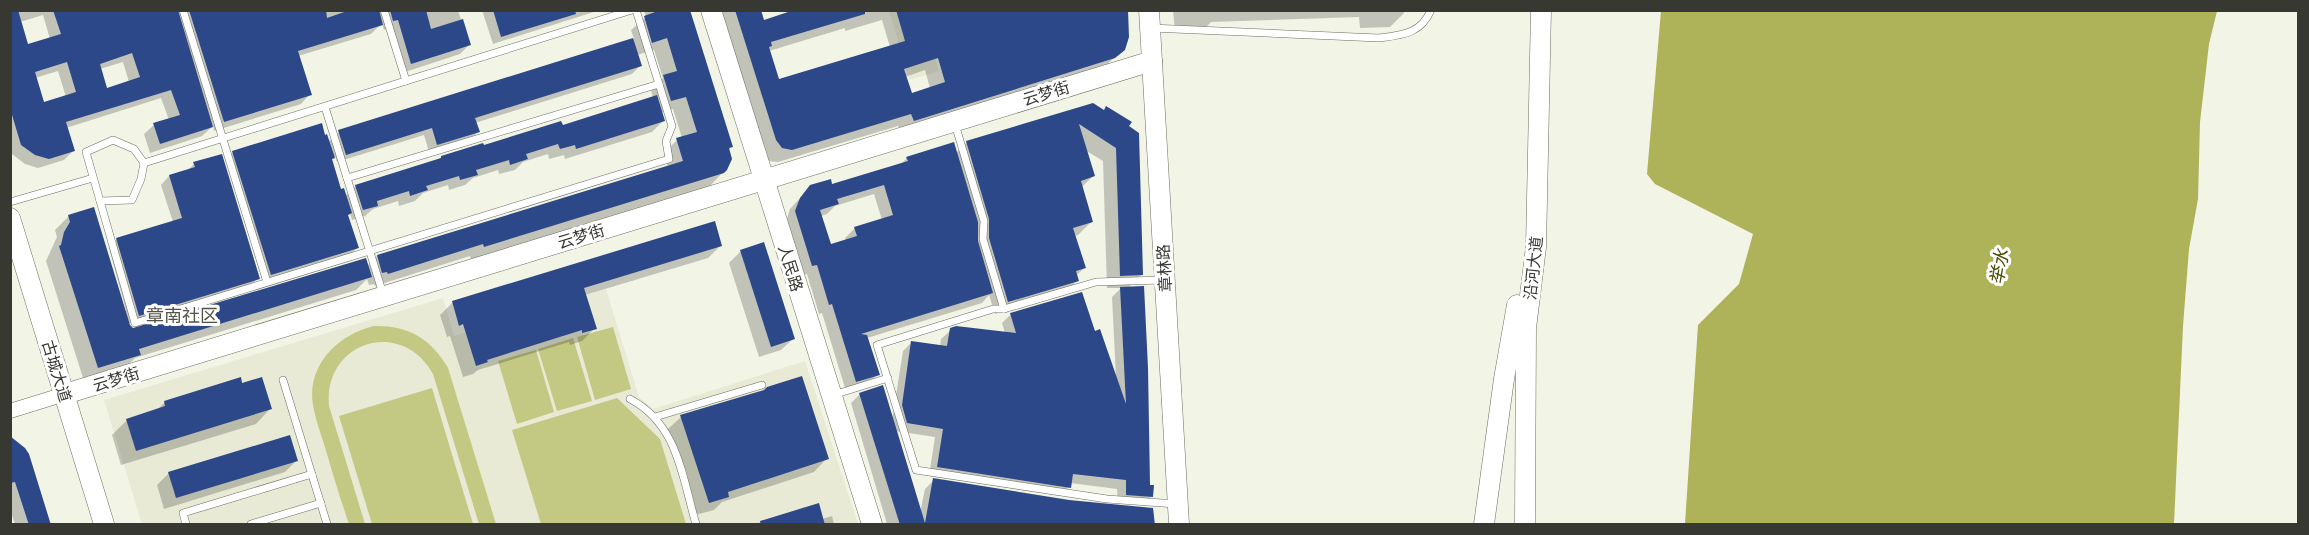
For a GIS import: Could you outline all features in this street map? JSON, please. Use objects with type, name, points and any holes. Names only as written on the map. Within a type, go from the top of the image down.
[{"type":"street","name":"人民路","points":[[711,10],[872,525]]},
{"type":"street","name":"沿河大道","points":[[1525,525],[1526,328],[1536,247],[1541,10]]},
{"type":"street","name":"章林路","points":[[1150,19],[1179,525]]},
{"type":"street","name":"云梦街","points":[[10,411],[1152,61]]},
{"type":"street","name":"古城大道","points":[[10,218],[104,525]]},
{"type":"street","points":[[1485,525],[1504,379],[1518,304],[1533,276]]},
{"type":"lane","points":[[183,10],[267,282]]},
{"type":"lane","points":[[384,10],[406,81]]},
{"type":"lane","points":[[100,201],[132,200],[141,179],[144,163],[134,149],[113,140],[86,153],[135,323],[669,159],[666,141],[672,126],[634,10],[144,163]]},
{"type":"lane","points":[[1150,19],[1379,38],[1407,34],[1415,30],[1422,26],[1431,10]]},
{"type":"lane","points":[[347,178],[659,84]]},
{"type":"lane","points":[[324,107],[384,296]]},
{"type":"lane","points":[[954,122],[984,222],[983,240],[1004,309]]},
{"type":"lane","points":[[10,202],[93,178]]},
{"type":"lane","points":[[1164,279],[1096,282],[1004,309],[993,309],[877,345],[916,470],[1107,499],[1178,504]]},
{"type":"lane","points":[[831,396],[888,378]]},
{"type":"lane","points":[[283,380],[327,525]]},
{"type":"lane","points":[[655,417],[762,385]]},
{"type":"lane","points":[[630,399],[655,417],[670,438],[696,525]]},
{"type":"lane","points":[[186,525],[183,513],[312,474]]},
{"type":"lane","points":[[251,525],[321,503]]},
{"type":"shaded area","points":[[889,11],[1015,11],[929,37],[939,71],[910,80]]},
{"type":"shaded area","points":[[606,289],[639,397],[653,409],[805,361],[858,524],[142,524],[104,400],[443,298],[454,336]]},
{"type":"shaded area","points":[[374,326],[397,328],[417,335],[434,349],[448,368],[496,524],[479,524],[433,374],[419,356],[403,346],[385,342],[367,344],[351,352],[338,366],[330,384],[329,406],[365,524],[349,524],[315,416],[312,395],[314,380],[326,356],[347,337]]},
{"type":"shaded area","points":[[613,327],[631,389],[595,400],[577,337]]},
{"type":"shaded area","points":[[573,338],[592,401],[557,411],[538,349]]},
{"type":"shaded area","points":[[536,350],[554,412],[517,424],[498,361]]},
{"type":"shaded area","points":[[432,388],[473,524],[372,524],[339,416]]},
{"type":"shaded area","points":[[617,398],[660,439],[686,524],[541,524],[512,430]]},
{"type":"water","name":"举水","points":[[1661,11],[2217,11],[2209,44],[2200,122],[2198,199],[2189,249],[2174,524],[1685,524],[1698,325],[1739,284],[1753,234],[1655,184],[1647,174]]},
{"type":"building","points":[[10,10],[18,10],[28,44],[61,34],[53,10],[178,10],[213,127],[160,144],[153,123],[180,115],[171,90],[66,122],[75,151],[49,159],[35,155],[21,145],[10,108]],"holes":[[[132,53],[140,77],[107,88],[100,64]],[[67,62],[76,92],[44,102],[35,72]]]},
{"type":"building","points":[[189,10],[326,10],[327,18],[350,10],[379,10],[383,25],[298,51],[312,95],[224,122]]},
{"type":"building","points":[[390,10],[426,10],[431,29],[463,19],[471,45],[411,64],[398,20],[393,21]]},
{"type":"building","points":[[493,10],[575,10],[576,14],[501,37]]},
{"type":"building","points":[[661,10],[690,10],[733,147],[729,148],[732,159],[724,173],[484,247],[483,244],[388,274],[387,272],[382,273],[377,255],[683,161],[676,138],[697,132],[686,97],[671,101],[663,75],[677,71],[667,38],[652,43],[644,16]]},
{"type":"building","points":[[735,10],[761,10],[764,20],[794,10],[865,10],[865,14],[771,42],[772,46],[769,47],[779,79],[905,41],[896,10],[1128,10],[1129,37],[1125,50],[1115,58],[914,121],[911,114],[792,150],[782,148],[776,140]],"holes":[[[938,58],[945,82],[912,93],[904,69]]]},
{"type":"building","points":[[633,38],[642,66],[475,118],[480,132],[437,145],[432,128],[346,155],[338,130]]},
{"type":"building","points":[[657,95],[665,121],[576,149],[575,145],[560,149],[558,144],[526,154],[528,159],[510,165],[509,160],[476,170],[478,175],[460,180],[459,176],[426,186],[428,190],[410,196],[409,191],[377,201],[378,206],[363,210],[355,185],[483,143],[484,145],[561,121],[563,125]]},
{"type":"building","points":[[1093,103],[1104,110],[1106,106],[1132,122],[1129,126],[1139,133],[1143,275],[1120,276],[1116,148],[1079,124],[1095,176],[1081,181],[1093,222],[1073,228],[1086,268],[1076,271],[1079,281],[1008,302],[989,238],[989,219],[966,141]]},
{"type":"building","points":[[322,123],[335,158],[332,159],[341,189],[344,188],[352,213],[348,215],[359,248],[271,275],[232,151]]},
{"type":"building","points":[[954,142],[978,222],[978,241],[993,293],[861,334],[867,335],[880,375],[856,382],[832,304],[829,305],[817,265],[812,266],[795,211],[800,198],[810,185],[831,179],[832,184],[908,161],[906,157]],"holes":[[[884,185],[893,215],[854,227],[857,236],[831,244],[820,210],[839,204],[837,199]]]},
{"type":"building","points":[[222,154],[260,279],[139,316],[116,238],[182,218],[169,175],[195,167],[193,162]]},
{"type":"building","points":[[94,207],[130,325],[133,328],[366,258],[372,277],[139,349],[141,355],[98,368],[59,246],[70,222],[68,215]]},
{"type":"building","points":[[715,221],[722,246],[584,288],[597,329],[582,333],[582,330],[487,360],[488,362],[476,366],[463,324],[459,326],[452,301]]},
{"type":"building","points":[[764,242],[795,339],[771,347],[740,250]]},
{"type":"building","points":[[1144,286],[1150,485],[1154,485],[1153,497],[1126,495],[1126,480],[1073,474],[1071,488],[937,467],[943,429],[907,423],[902,405],[911,341],[947,346],[950,328],[956,326],[1016,333],[1010,313],[1082,292],[1095,331],[1100,329],[1126,404],[1120,287]]},
{"type":"building","points":[[802,376],[829,459],[728,492],[729,497],[709,503],[680,415]]},
{"type":"building","points":[[241,377],[242,383],[262,377],[272,409],[136,451],[126,419],[165,406],[164,401]]},
{"type":"building","points":[[883,385],[925,523],[933,478],[1069,500],[1153,508],[1155,525],[900,525],[859,393]]},
{"type":"building","points":[[290,435],[298,461],[176,498],[168,472]]},
{"type":"building","points":[[10,436],[29,454],[51,525],[29,525],[15,482],[10,483]]},
{"type":"building","points":[[819,503],[825,525],[761,525],[760,521]]},
{"type":"district","name":"章南社区","points":[[182,315]]}]
